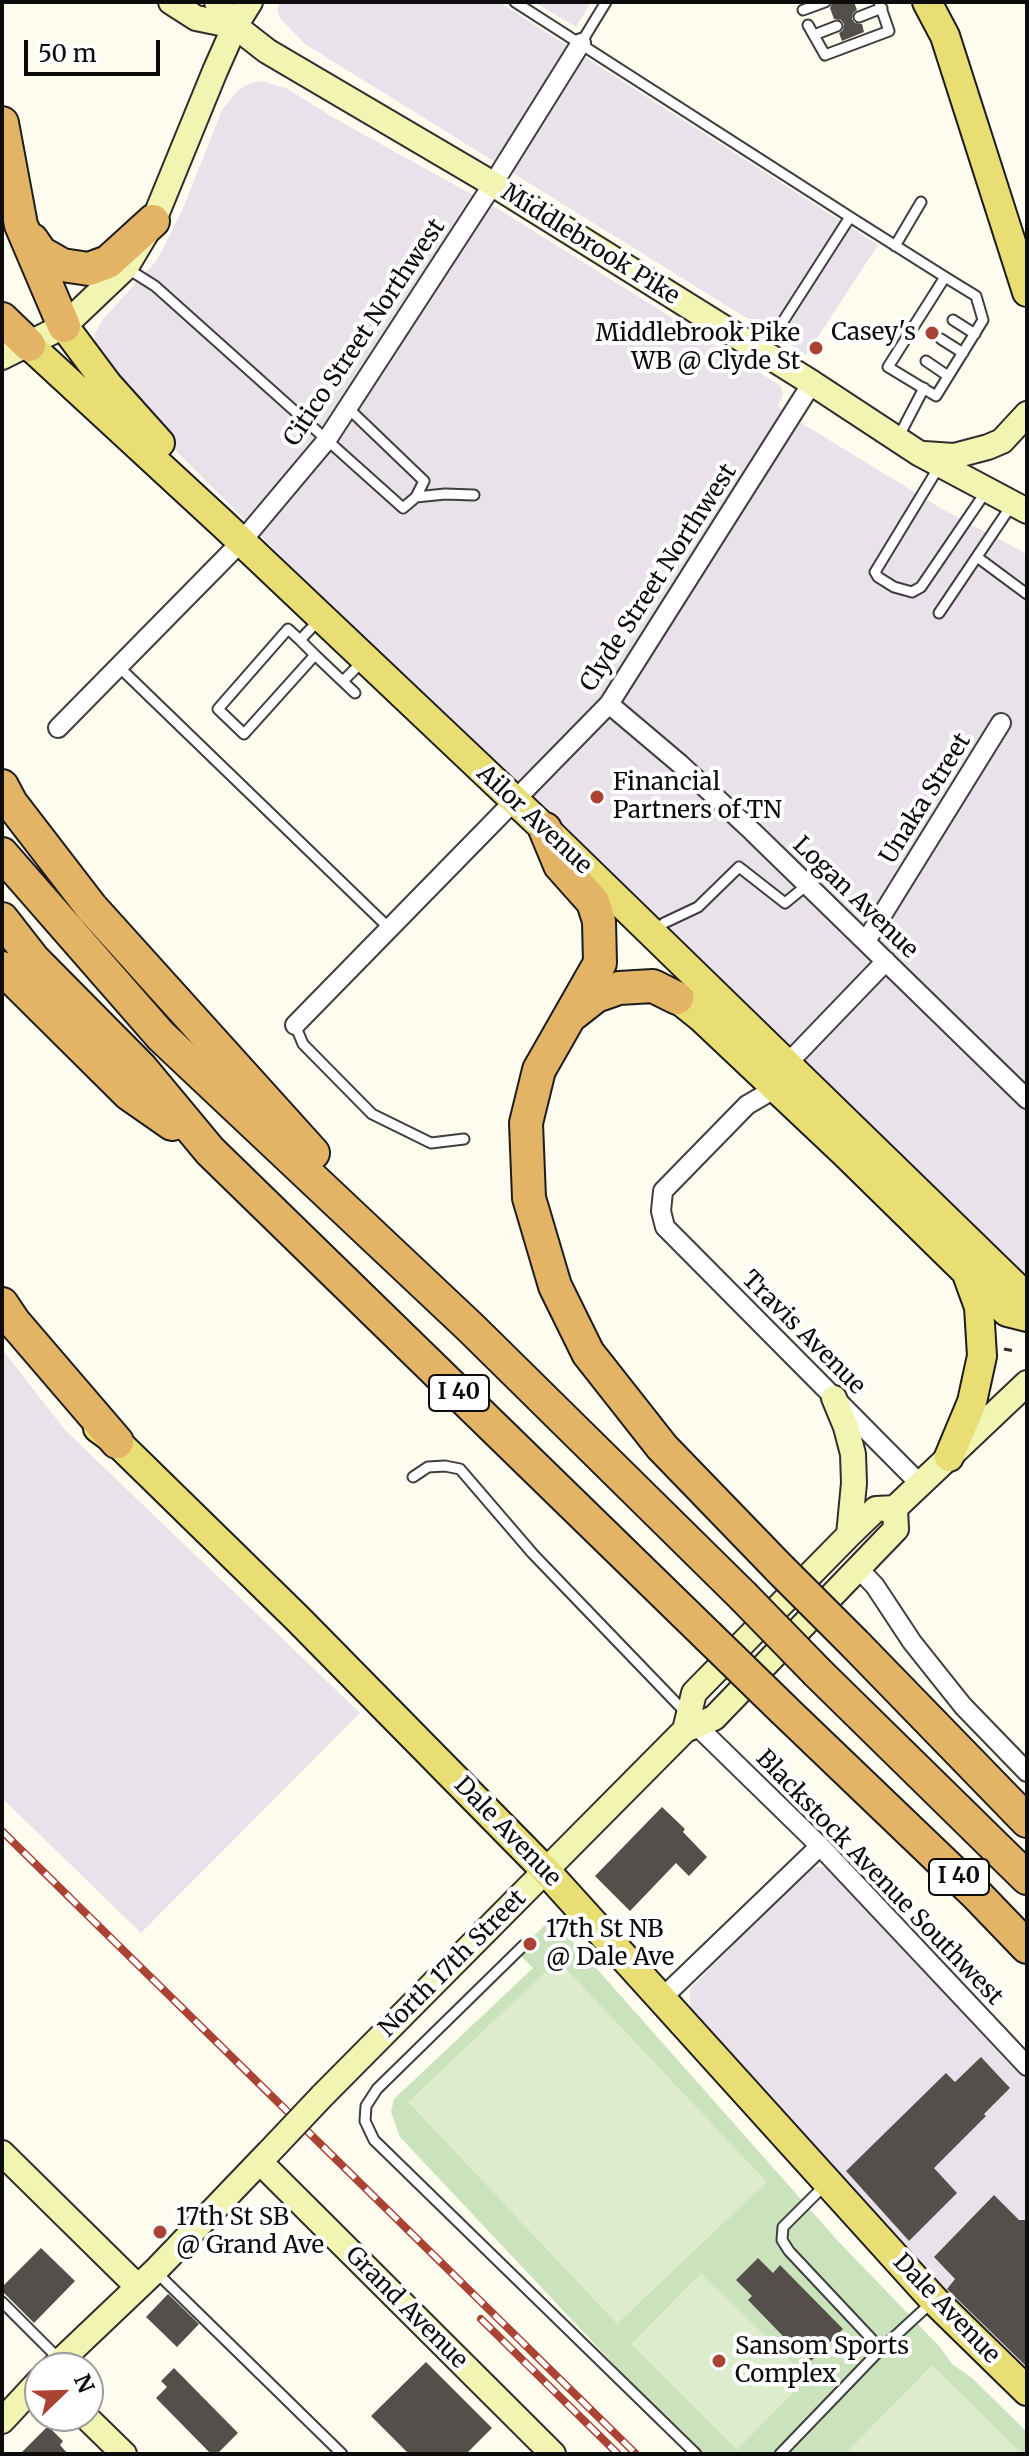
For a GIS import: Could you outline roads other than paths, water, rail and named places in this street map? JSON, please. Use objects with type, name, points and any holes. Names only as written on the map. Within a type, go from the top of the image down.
[{"type":"highway","points":[[2,123],[21,225],[64,326]]},
{"type":"highway","points":[[21,225],[41,253],[62,265],[89,269],[108,262],[153,221]]},
{"type":"highway","points":[[2,319],[16,351]]},
{"type":"highway","points":[[2,786],[11,803],[91,907],[471,1328]]},
{"type":"highway","points":[[545,829],[560,865],[593,902],[599,921],[600,963],[539,1070],[526,1123],[529,1198],[555,1286],[588,1353],[662,1447],[1027,1821]]},
{"type":"highway","name":"I 40","points":[[2,854],[161,1036],[471,1328],[1027,1878]]},
{"type":"highway","name":"I 40","points":[[2,919],[34,960],[141,1068],[210,1151],[1027,1947]]},
{"type":"highway","points":[[2,968],[129,1094],[210,1151]]},
{"type":"highway","points":[[568,1019],[596,996],[619,988],[653,986],[677,998]]},
{"type":"highway","points":[[2,1304],[117,1442]]},
{"type":"highway","points":[[888,1810],[1027,1968]]},
{"type":"main road","name":"Middlebrook Pike","points":[[171,2],[196,18],[235,26]]},
{"type":"main road","name":"Middlebrook Pike","points":[[217,2],[235,26],[267,51],[493,184],[930,459],[1020,507]]},
{"type":"main road","points":[[16,351],[64,326],[126,267],[153,221],[235,26],[250,2]]},
{"type":"main road","points":[[927,2],[945,36],[1027,292]]},
{"type":"main road","points":[[942,2],[945,36]]},
{"type":"main road","points":[[64,326],[108,385],[201,487],[233,533]]},
{"type":"main road","name":"Ailor Avenue","points":[[16,351],[233,533],[545,829],[654,934],[967,1273],[1007,1312],[1027,1317]]},
{"type":"main road","points":[[930,459],[954,456],[1002,441],[1027,414]]},
{"type":"main road","name":"Ailor Avenue","points":[[677,998],[782,1076],[1023,1294],[1027,1306]]},
{"type":"main road","points":[[949,1457],[972,1402],[982,1356],[979,1307],[967,1273]]},
{"type":"main road","name":"Dale Avenue","points":[[2,1326],[71,1407],[117,1442],[298,1619],[545,1870],[934,2300],[1027,2391]]},
{"type":"main road","name":"North 17th Street","points":[[690,1723],[694,1693],[849,1535],[876,1509],[895,1508],[1027,1383]]},
{"type":"main road","points":[[834,1398],[853,1454],[854,1483],[849,1535]]},
{"type":"main road","name":"North 17th Street","points":[[70,2352],[147,2279],[322,2096],[690,1723],[714,1718],[896,1529],[895,1508]]},
{"type":"main road","points":[[2,2153],[147,2279]]},
{"type":"main road","name":"Grand Avenue","points":[[265,2156],[553,2454]]},
{"type":"main road","points":[[2,2421],[24,2397]]},
{"type":"main road","points":[[101,2432],[124,2454]]},
{"type":"street","name":"Citico Street Northwest","points":[[58,728],[118,666],[233,533],[326,441],[581,43]]},
{"type":"street","name":"Clyde Street Northwest","points":[[295,1025],[609,704],[812,383]]},
{"type":"street","name":"Logan Avenue","points":[[609,704],[680,764],[1027,1099]]},
{"type":"street","name":"Unaka Street","points":[[866,941],[1001,723]]},
{"type":"street","points":[[782,1076],[886,961]]},
{"type":"street","name":"Travis Avenue","points":[[782,1076],[747,1105],[663,1191],[661,1211],[665,1227],[920,1484]]},
{"type":"street","points":[[858,1568],[875,1586],[912,1642],[955,1697],[1027,1772]]},
{"type":"street","name":"Blackstock Avenue Southwest","points":[[690,1723],[820,1846],[1027,2066]]},
{"type":"street","points":[[662,1998],[820,1846]]},
{"type":"lane","points":[[515,2],[976,296],[983,320],[936,396],[888,367],[920,325],[945,277]]},
{"type":"lane","points":[[581,43],[606,2]]},
{"type":"lane","points":[[803,10],[825,2]]},
{"type":"lane","points":[[808,25],[825,55],[889,31],[880,5],[859,17]]},
{"type":"lane","points":[[814,35],[837,26]]},
{"type":"lane","points":[[895,246],[921,202]]},
{"type":"lane","points":[[763,353],[850,217]]},
{"type":"lane","points":[[126,267],[155,286],[403,508],[416,497],[424,481],[348,408]]},
{"type":"lane","points":[[953,320],[975,334]]},
{"type":"lane","points":[[941,339],[963,353]]},
{"type":"lane","points":[[926,361],[948,376]]},
{"type":"lane","points":[[897,439],[924,388]]},
{"type":"lane","points":[[930,459],[875,572],[894,587],[912,592],[921,587],[987,490]]},
{"type":"lane","points":[[416,497],[474,495]]},
{"type":"lane","points":[[939,613],[977,557],[1020,507]]},
{"type":"lane","points":[[977,557],[1027,594]]},
{"type":"lane","points":[[300,640],[322,617]]},
{"type":"lane","points":[[315,655],[244,734],[218,709],[288,629],[355,693]]},
{"type":"lane","points":[[343,681],[365,659]]},
{"type":"lane","points":[[118,666],[389,928]]},
{"type":"lane","points":[[654,934],[664,923],[698,907],[739,867],[785,903],[807,885]]},
{"type":"lane","points":[[295,1025],[303,1044],[372,1114],[431,1143],[464,1139]]},
{"type":"lane","name":"Blackstock Avenue Southwest","points":[[413,1477],[428,1467],[460,1469],[533,1554],[690,1723]]},
{"type":"lane","points":[[524,1945],[377,2089],[366,2106],[365,2121],[374,2140],[696,2454]]},
{"type":"lane","points":[[828,2183],[783,2227],[782,2240],[881,2349]]},
{"type":"lane","points":[[147,2279],[342,2454]]},
{"type":"lane","points":[[780,2454],[881,2349],[934,2300]]},
{"type":"lane","points":[[2,2302],[46,2352]]},
{"type":"railway","points":[[2,1831],[636,2454]]},
{"type":"railway","points":[[481,2319],[618,2454]]},
{"type":"place","name":"Casey's","points":[[932,333]]},
{"type":"place","name":"Middlebrook Pike WB @ Clyde St","points":[[816,348]]},
{"type":"place","name":"Financial Partners of TN","points":[[597,797]]},
{"type":"place","name":"17th St NB @ Dale Ave","points":[[530,1944]]},
{"type":"place","name":"17th St SB @ Grand Ave","points":[[160,2232]]},
{"type":"place","name":"Sansom Sports Complex","points":[[719,2361]]}]
